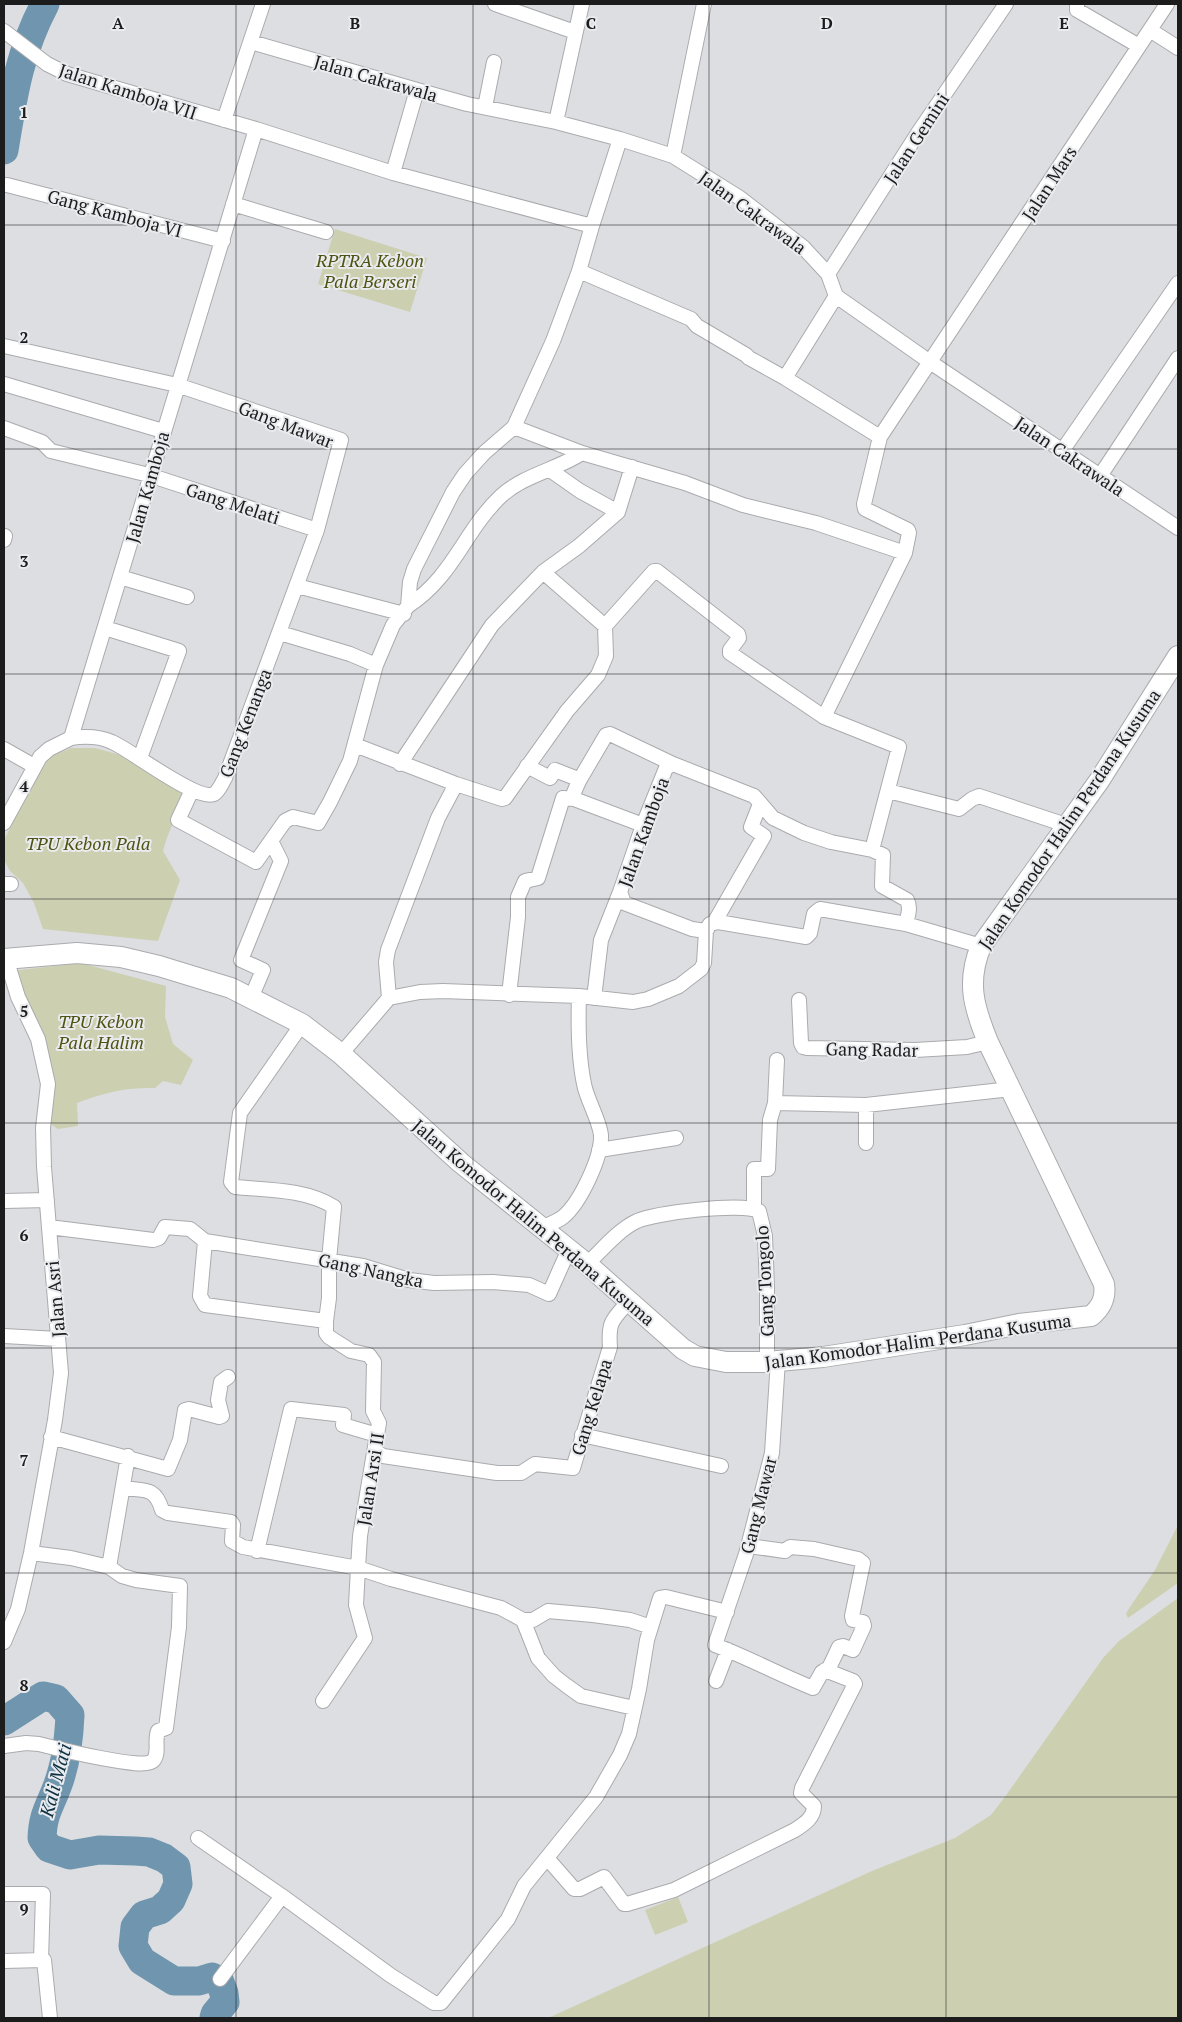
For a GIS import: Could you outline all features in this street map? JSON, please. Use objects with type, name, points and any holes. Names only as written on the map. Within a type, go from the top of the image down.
[{"type":"street","points":[[224,120],[263,4]]},
{"type":"street","points":[[495,4],[575,32]]},
{"type":"street","points":[[556,122],[582,4]]},
{"type":"street","points":[[674,156],[704,4]]},
{"type":"street","name":"Jalan Gemini","points":[[828,274],[918,133],[1006,4]]},
{"type":"street","points":[[1078,4],[1077,10],[1139,46]]},
{"type":"street","name":"Jalan Mars","points":[[880,437],[1167,4]]},
{"type":"street","points":[[1150,30],[1178,48]]},
{"type":"street","name":"Jalan Kamboja VII","points":[[7,32],[34,55],[67,74],[256,129],[393,173],[592,226]]},
{"type":"street","name":"Jalan Cakrawala","points":[[251,42],[417,90],[556,122],[674,156],[740,198],[803,247],[828,274],[836,296],[930,362],[1178,528]]},
{"type":"street","points":[[485,107],[494,62]]},
{"type":"street","points":[[393,173],[417,90]]},
{"type":"street","name":"Jalan Kamboja","points":[[71,738],[149,475],[223,241],[256,129]]},
{"type":"street","points":[[406,610],[414,569],[453,492],[465,474],[514,427],[553,341],[579,270],[620,139]]},
{"type":"street","name":"Gang Kamboja VI","points":[[7,184],[223,241]]},
{"type":"street","points":[[233,204],[326,232]]},
{"type":"street","points":[[579,270],[691,319],[697,326],[880,437],[864,504],[865,509],[908,530],[909,534],[905,553],[824,717]]},
{"type":"street","points":[[1062,451],[1178,283]]},
{"type":"street","points":[[785,378],[836,296]]},
{"type":"street","points":[[4,346],[177,385]]},
{"type":"street","points":[[1100,476],[1178,358]]},
{"type":"street","points":[[4,384],[163,431]]},
{"type":"street","name":"Gang Mawar","points":[[177,385],[341,440],[317,530]]},
{"type":"street","points":[[514,427],[582,453],[685,483],[743,505],[816,523],[905,553]]},
{"type":"street","name":"Gang Melati","points":[[4,428],[42,442],[52,451],[149,475],[317,530]]},
{"type":"street","points":[[192,790],[178,820],[256,862],[285,821],[290,817],[300,817],[318,823],[330,802],[355,745],[376,665],[393,625],[406,610],[425,595],[438,581],[481,518],[499,497],[509,488],[524,480],[550,470],[582,453]]},
{"type":"street","points":[[400,764],[492,625],[543,572],[578,546],[618,512],[632,467]]},
{"type":"street","points":[[550,470],[580,491],[618,512]]},
{"type":"street","name":"Gang Kenanga","points":[[71,738],[81,736],[102,738],[118,745],[192,790],[209,795],[214,794],[222,783],[280,633],[317,530]]},
{"type":"street","points":[[355,745],[400,764],[504,799],[567,712],[598,676],[606,656],[605,626],[654,571],[657,571],[738,634],[739,638],[730,650],[730,653],[824,717],[899,747],[872,850],[883,855],[882,886],[908,902],[906,924]]},
{"type":"street","points":[[543,572],[605,626]]},
{"type":"street","points":[[120,577],[187,598]]},
{"type":"street","points":[[297,586],[406,610]]},
{"type":"street","points":[[105,628],[179,651],[140,758]]},
{"type":"street","points":[[280,633],[350,654],[376,665]]},
{"type":"street","name":"Jalan Komodor Halim Perdana Kusuma","points":[[5,958],[77,953],[121,957],[159,966],[231,988],[302,1024],[341,1054],[461,1163],[543,1227],[683,1349],[695,1356],[726,1362],[822,1357],[965,1335],[1019,1324],[1091,1316],[1104,1300],[1106,1294],[1104,1284],[979,1021],[972,990],[975,960],[981,946],[1098,781],[1178,656]]},
{"type":"street","points":[[574,799],[572,797],[579,781],[606,735],[610,734],[673,764]]},
{"type":"street","points":[[6,815],[34,766],[49,749],[71,738]]},
{"type":"street","points":[[4,749],[34,766]]},
{"type":"street","name":"Jalan Kamboja","points":[[710,927],[692,929],[624,903],[620,892],[643,825],[666,768],[673,764],[754,796],[773,818],[804,833],[831,842],[872,850]]},
{"type":"street","points":[[527,766],[550,778],[555,770],[579,781]]},
{"type":"street","points":[[389,998],[386,962],[388,950],[438,818],[456,784]]},
{"type":"street","points":[[888,790],[960,809],[979,796],[1066,826]]},
{"type":"street","points":[[509,995],[518,917],[518,897],[525,881],[538,878],[564,798],[574,799],[643,825]]},
{"type":"street","points":[[341,1054],[389,998],[420,992],[443,991],[509,995],[579,996],[640,1002],[664,994],[679,986],[698,972],[703,965],[710,927],[764,836],[751,826],[760,804]]},
{"type":"street","points":[[251,998],[263,970],[241,960],[281,862],[271,841]]},
{"type":"street","points":[[594,998],[601,940],[620,892]]},
{"type":"street","points":[[710,927],[806,937],[810,933],[814,914],[820,909],[906,924],[981,946]]},
{"type":"street","name":"Jalan Asri","points":[[4,1642],[18,1609],[31,1553],[56,1413],[61,1373],[43,1128],[48,1100],[46,1071],[38,1039],[18,997],[5,958]]},
{"type":"street","points":[[543,1227],[562,1218],[573,1208],[590,1177],[599,1150],[601,1134],[584,1086],[579,1054],[579,996]]},
{"type":"street","name":"Gang Radar","points":[[799,1000],[801,1044],[807,1048],[914,1050],[967,1047],[988,1042]]},
{"type":"street","points":[[49,1227],[153,1240],[159,1238],[165,1227],[188,1229],[205,1241],[200,1296],[205,1304],[326,1321],[329,1298],[329,1260],[334,1221],[332,1206],[282,1190],[235,1187],[231,1182],[240,1113],[302,1024]]},
{"type":"street","points":[[754,1209],[754,1168],[768,1169],[770,1120],[775,1104],[777,1060]]},
{"type":"street","points":[[775,1104],[866,1104],[1011,1089]]},
{"type":"street","points":[[866,1104],[866,1143]]},
{"type":"street","points":[[599,1150],[676,1138]]},
{"type":"street","points":[[4,1201],[47,1200]]},
{"type":"street","name":"Gang Tongolo","points":[[587,1264],[614,1238],[637,1221],[709,1208],[754,1209],[760,1212],[765,1236],[772,1361]]},
{"type":"street","name":"Gang Nangka","points":[[205,1241],[363,1266],[409,1280],[434,1283],[493,1282],[529,1285],[549,1294],[569,1249]]},
{"type":"street","name":"Gang Kelapa","points":[[375,1451],[384,1456],[472,1470],[521,1473],[535,1464],[573,1468],[610,1347],[609,1330],[611,1323],[629,1301]]},
{"type":"street","name":"Jalan Arsi II","points":[[323,1701],[365,1638],[356,1605],[360,1536],[379,1423],[373,1411],[373,1360],[369,1355],[351,1351],[329,1337],[326,1321]]},
{"type":"street","points":[[4,1336],[58,1339]]},
{"type":"street","name":"Gang Mawar","points":[[716,1682],[727,1612],[748,1546],[772,1454],[772,1361]]},
{"type":"street","points":[[51,1437],[168,1468],[180,1440],[186,1410],[222,1416],[218,1400],[221,1382],[228,1377]]},
{"type":"street","points":[[257,1550],[291,1409],[344,1415],[343,1425],[377,1435]]},
{"type":"street","points":[[582,1435],[720,1466]]},
{"type":"street","points":[[109,1567],[128,1456]]},
{"type":"street","points":[[122,1488],[152,1492],[157,1496],[162,1510],[166,1513],[231,1522],[233,1525],[232,1542],[257,1550],[358,1568],[391,1579],[501,1608],[522,1620],[533,1620],[548,1611],[593,1614],[630,1620],[651,1627]]},
{"type":"street","points":[[722,1647],[813,1688],[822,1672],[829,1668],[840,1646],[853,1650],[864,1626],[863,1622],[854,1620],[852,1616],[863,1564],[861,1561],[814,1549],[790,1547],[785,1550],[748,1546]]},
{"type":"street","points":[[4,1746],[26,1743],[124,1762],[149,1764],[156,1756],[158,1731],[166,1728],[179,1627],[181,1588],[178,1584],[128,1578],[109,1567],[71,1558],[31,1553]]},
{"type":"street","points":[[198,1838],[282,1896],[390,1975],[438,2004],[448,1995],[508,1919],[524,1886],[596,1797],[620,1755],[628,1734],[651,1627],[661,1597],[727,1612]]},
{"type":"street","points":[[4,1605],[18,1609]]},
{"type":"street","points":[[522,1620],[538,1658],[554,1676],[581,1696],[634,1708]]},
{"type":"street","points":[[546,1858],[574,1889],[580,1889],[604,1877],[624,1904],[627,1904],[674,1890],[795,1830],[812,1816],[814,1806],[801,1793],[802,1788],[855,1684],[854,1681],[825,1670]]},
{"type":"street","points":[[4,1894],[43,1894],[41,1960]]},
{"type":"street","points":[[220,1979],[282,1896]]},
{"type":"street","points":[[4,1961],[44,1960],[50,2018]]},
{"type":"green space","name":"RPTRA Kebon Pala Berseri","points":[[335,229],[427,258],[410,312],[318,284]]},
{"type":"green space","name":"TPU Kebon Pala","points":[[71,748],[95,748],[117,754],[188,792],[171,828],[163,851],[180,880],[158,941],[43,929],[34,903],[23,883],[10,871],[4,860],[4,840],[37,776],[50,757]]},
{"type":"green space","name":"TPU Kebon Pala Halim","points":[[81,963],[166,986],[165,1017],[173,1044],[193,1060],[181,1085],[163,1081],[155,1088],[124,1090],[87,1099],[77,1103],[78,1126],[58,1129],[52,1125],[53,1079],[11,971]]},
{"type":"green space","points":[[1178,1525],[1178,1583],[1128,1618],[1126,1614],[1128,1610],[1155,1570]]},
{"type":"green space","points":[[1178,1598],[1178,2018],[548,2018],[872,1871],[955,1838],[991,1815],[1103,1658],[1119,1641]]},
{"type":"green space","points":[[678,1897],[688,1922],[655,1935],[645,1910]]},
{"type":"waterway","points":[[4,150],[14,93],[23,57],[45,4]]},
{"type":"waterway","name":"Kali Mati","points":[[4,1721],[43,1696],[56,1699],[70,1715],[65,1760],[45,1817],[42,1838],[49,1848],[70,1855],[99,1850],[149,1852],[164,1858],[176,1867],[178,1884],[171,1900],[160,1910],[144,1915],[135,1927],[133,1946],[142,1961],[174,1981],[199,1981],[212,1977],[219,1980],[225,2002],[214,2018]]}]
